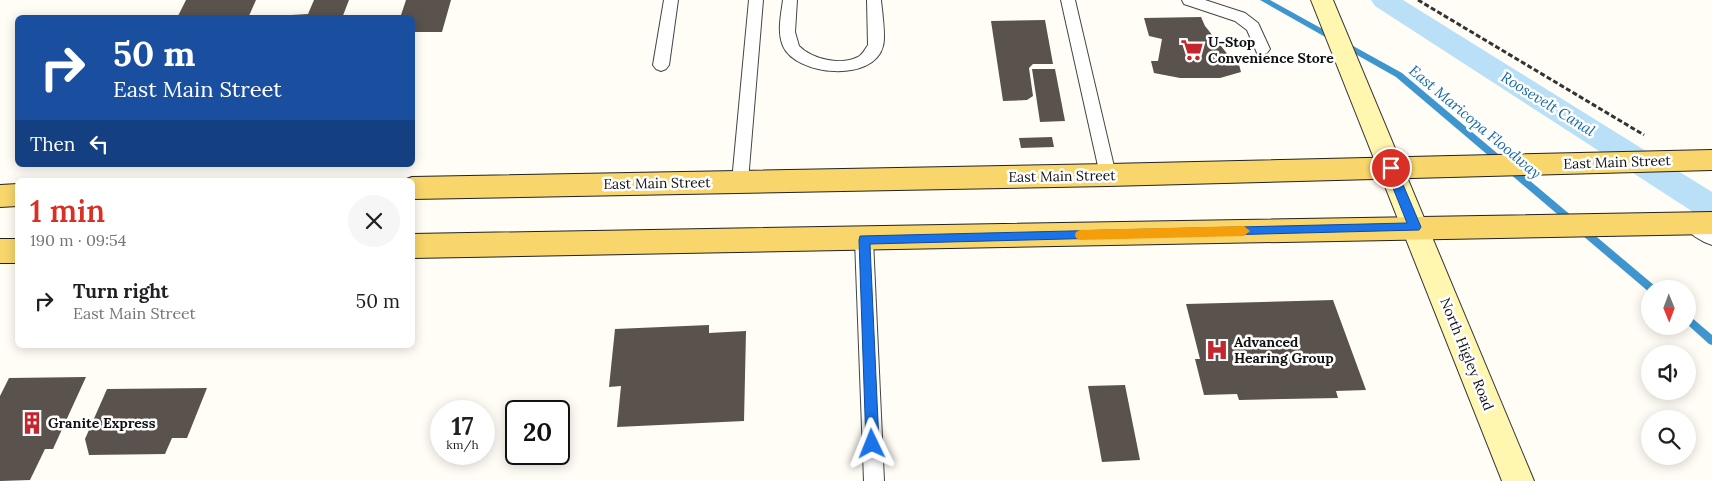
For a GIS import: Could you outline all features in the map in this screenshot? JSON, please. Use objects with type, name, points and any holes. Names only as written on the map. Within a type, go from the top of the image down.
[{"type":"main road","name":"North Higley Road","points":[[1322,0],[1518,481]]},
{"type":"main road","name":"East Main Street","points":[[415,188],[1108,175],[1712,160]]},
{"type":"main road","points":[[0,196],[15,195]]},
{"type":"main road","points":[[415,246],[864,240],[1542,225],[1640,224],[1705,228]]},
{"type":"main road","points":[[0,251],[15,251]]},
{"type":"lane","points":[[661,65],[672,0]]},
{"type":"lane","points":[[740,181],[756,0]]},
{"type":"lane","points":[[790,0],[788,36],[793,51],[810,63],[838,66],[863,61],[876,46],[874,0]]},
{"type":"lane","points":[[1068,0],[1108,175]]},
{"type":"lane","points":[[1189,0],[1240,17],[1253,27],[1262,49]]},
{"type":"lane","points":[[864,240],[874,481]]},
{"type":"path","points":[[1418,0],[1646,136]]},
{"type":"building","points":[[186,0],[256,0],[249,15],[178,15]]},
{"type":"building","points":[[314,0],[349,0],[343,15],[291,15],[308,14]]},
{"type":"building","points":[[406,0],[451,0],[442,32],[415,32],[415,15],[401,15]]},
{"type":"building","name":"U-Stop Convenience Store","points":[[1201,17],[1205,26],[1233,61],[1238,61],[1241,72],[1220,78],[1180,78],[1154,73],[1151,61],[1158,61],[1162,39],[1149,36],[1144,18]]},
{"type":"building","points":[[1045,20],[1053,64],[1033,64],[1029,68],[1033,96],[1027,100],[1003,101],[991,21]]},
{"type":"building","points":[[1032,69],[1055,69],[1065,121],[1040,122]]},
{"type":"building","points":[[1052,137],[1054,147],[1021,148],[1019,138]]},
{"type":"building","points":[[1333,300],[1366,390],[1336,391],[1338,398],[1239,400],[1237,394],[1204,395],[1195,359],[1200,359],[1186,304]]},
{"type":"building","points":[[709,325],[709,333],[746,331],[744,421],[617,427],[621,386],[609,387],[615,329]]},
{"type":"building","name":"Granite Express","points":[[86,377],[53,449],[45,449],[30,480],[0,481],[0,396],[9,378]]},
{"type":"building","points":[[1125,385],[1140,460],[1102,462],[1088,386]]},
{"type":"building","points":[[207,388],[187,438],[172,438],[165,454],[89,455],[85,439],[107,389]]},
{"type":"waterway","name":"East Maricopa Floodway","points":[[1264,0],[1399,75],[1641,280]]},
{"type":"waterway","name":"Roosevelt Canal","points":[[1384,0],[1712,208]]},
{"type":"waterway","name":"East Maricopa Floodway","points":[[1696,327],[1712,341]]},
{"type":"slow traffic","points":[[1080,235],[1244,231]]},
{"type":"place","name":"U-Stop Convenience Store","points":[[1192,50]]},
{"type":"place","name":"Advanced Hearing Group","points":[[1217,350]]},
{"type":"place","name":"Granite Express","points":[[32,423]]},
{"type":"route","points":[[872,444],[864,240],[1415,227],[1391,168]]}]
